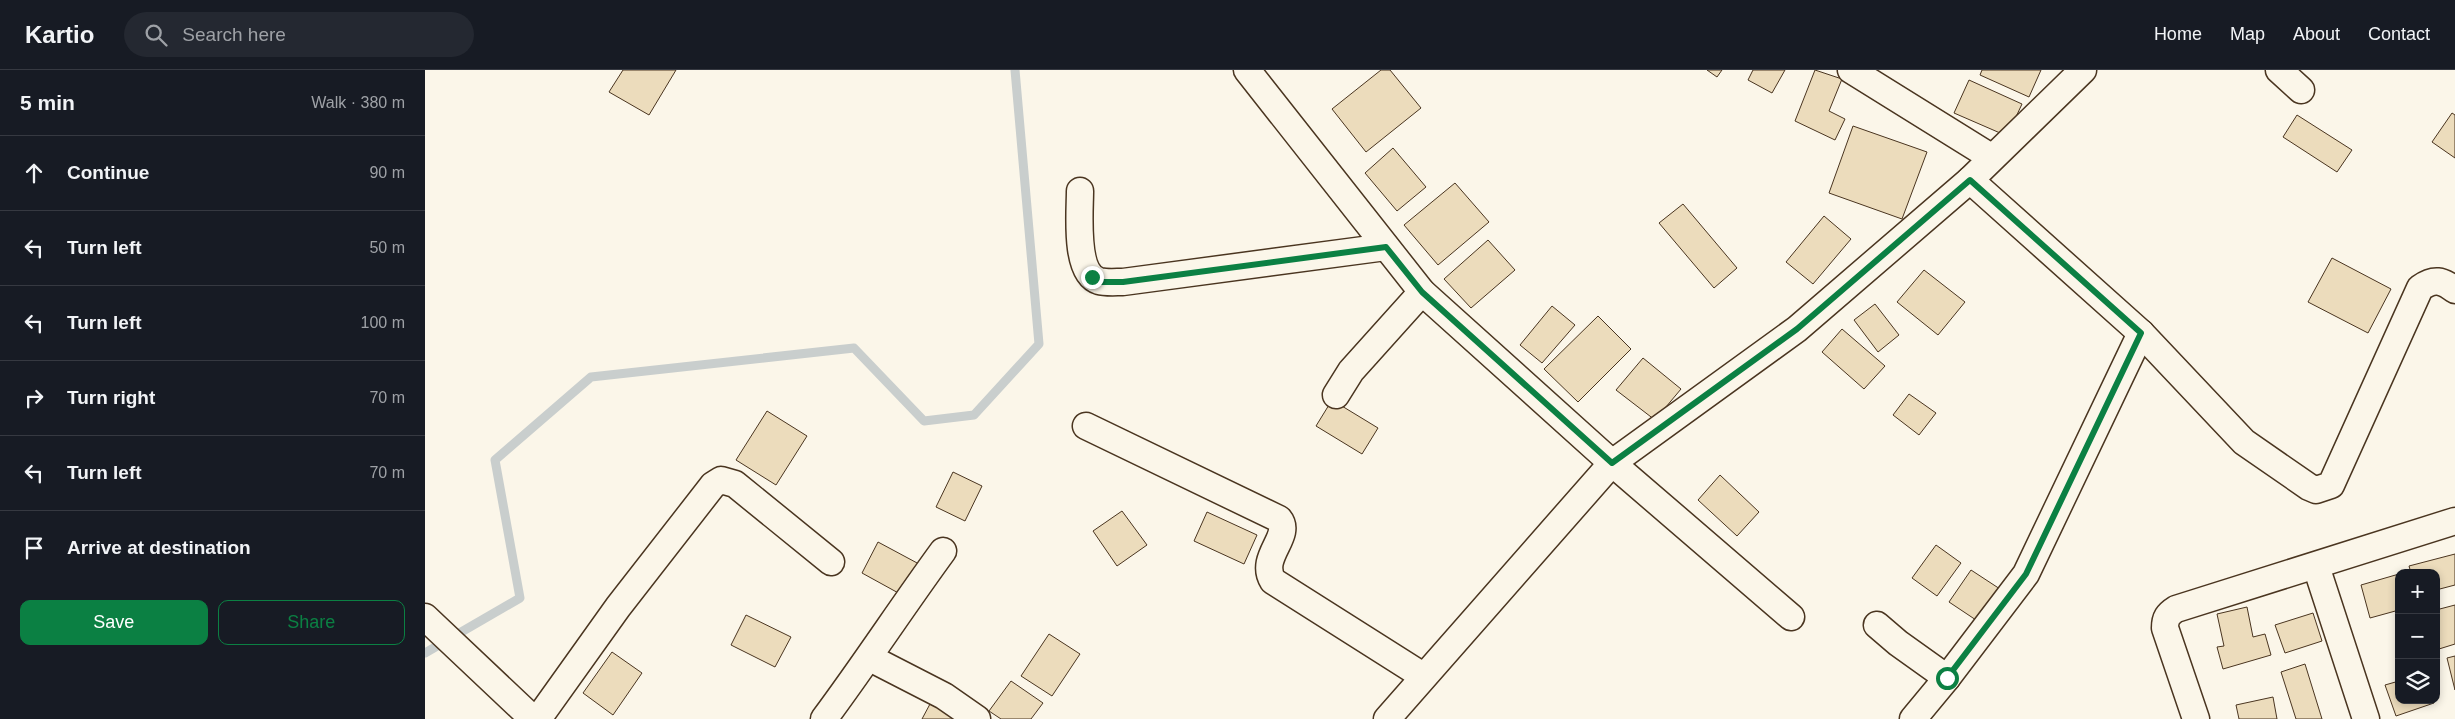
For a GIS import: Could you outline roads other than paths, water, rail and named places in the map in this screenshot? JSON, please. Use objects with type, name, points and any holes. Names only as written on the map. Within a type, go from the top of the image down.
[{"type":"street","points":[[1247,70],[1422,292],[1612,463],[1791,618]]},
{"type":"street","points":[[1851,70],[1991,157]]},
{"type":"street","points":[[1387,719],[1612,463],[1797,329],[1970,180],[1991,157],[2083,70]]},
{"type":"street","points":[[2279,70],[2301,90]]},
{"type":"street","points":[[1970,180],[2141,333],[2244,442],[2309,487],[2323,489],[2331,485],[2420,288],[2435,280],[2443,281],[2455,290]]},
{"type":"street","points":[[1080,191],[1079,230],[1083,261],[1092,277],[1100,282],[1123,282],[1386,247]]},
{"type":"street","points":[[1335,395],[1351,371],[1422,292]]},
{"type":"street","points":[[1913,719],[1947,678],[2026,574],[2141,333]]},
{"type":"street","points":[[1086,426],[1279,519],[1282,523],[1282,533],[1268,564],[1268,574],[1273,581],[1423,676]]},
{"type":"street","points":[[538,719],[636,584],[713,485],[721,480],[735,484],[831,562]]},
{"type":"street","points":[[2196,719],[2165,628],[2165,620],[2169,613],[2176,609],[2455,521]]},
{"type":"street","points":[[824,719],[870,658],[896,615],[943,551]]},
{"type":"street","points":[[2316,566],[2366,719]]},
{"type":"street","points":[[428,620],[533,719]]},
{"type":"street","points":[[1877,625],[1897,643],[1947,678]]},
{"type":"street","points":[[870,658],[944,696],[977,719]]},
{"type":"waterway","points":[[425,653],[520,598],[495,460],[591,377],[854,348],[924,421],[974,415],[1039,344],[1015,70]]}]
